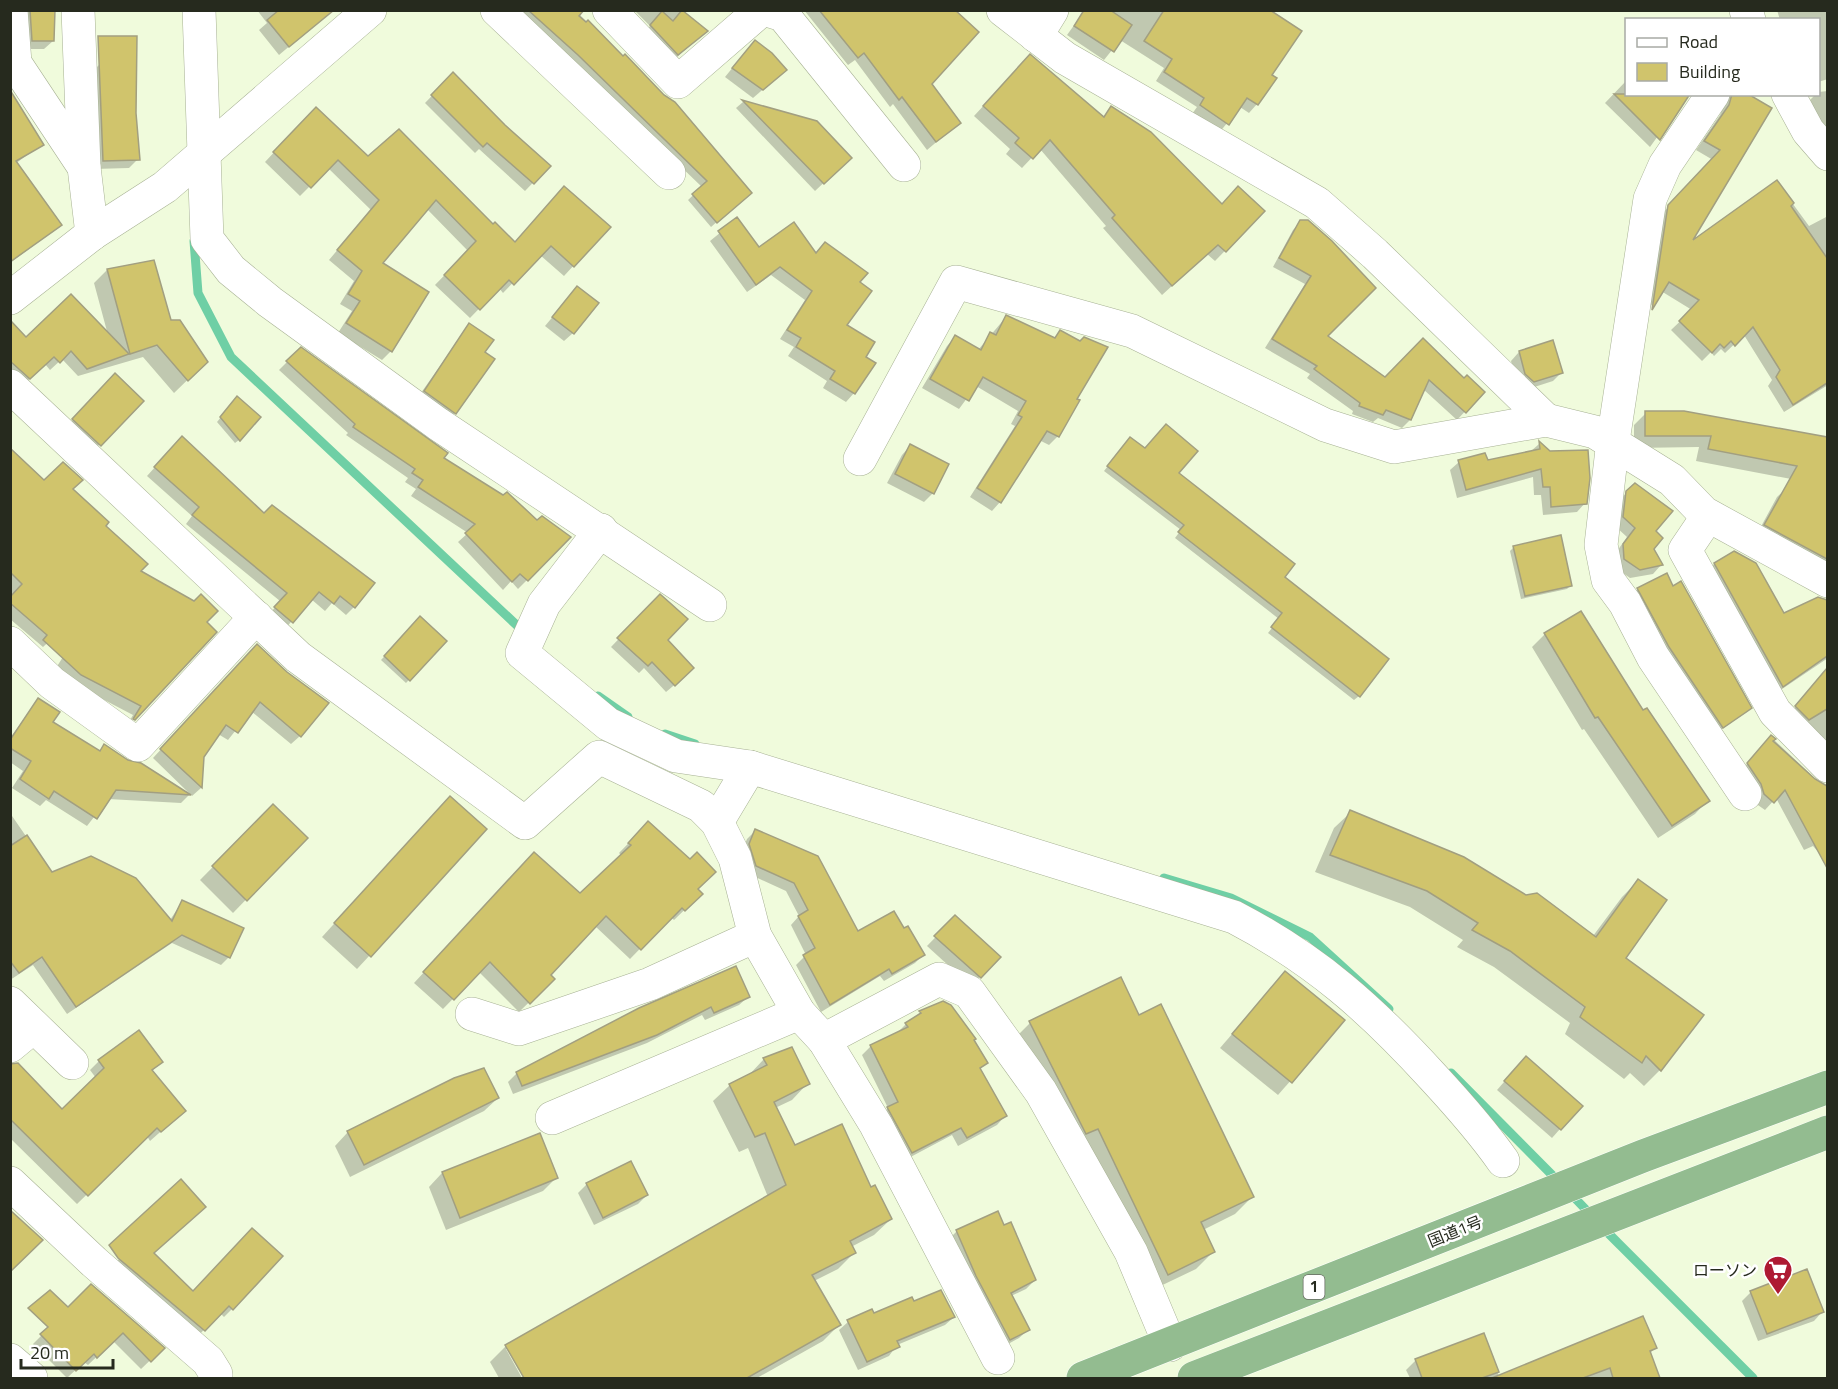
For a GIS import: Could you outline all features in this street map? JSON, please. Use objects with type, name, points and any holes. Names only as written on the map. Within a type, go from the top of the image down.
[{"type":"highway","name":"国道1号","points":[[1083,1378],[1544,1195],[1827,1087]]},
{"type":"highway","points":[[1194,1378],[1827,1132]]},
{"type":"street","points":[[11,10],[15,63],[84,167]]},
{"type":"street","points":[[78,10],[84,167],[92,234]]},
{"type":"street","points":[[199,10],[200,159],[207,238],[231,270],[270,302],[438,424],[601,530],[710,605]]},
{"type":"street","points":[[10,298],[92,234],[165,188],[370,10]]},
{"type":"street","points":[[497,10],[669,173]]},
{"type":"street","points":[[609,10],[678,82],[761,10]]},
{"type":"street","points":[[767,10],[783,15],[904,165]]},
{"type":"street","points":[[1003,10],[1044,23],[1065,58],[1317,203],[1383,263],[1546,420]]},
{"type":"street","points":[[1712,96],[1665,165],[1650,199],[1613,441],[1601,545],[1608,580],[1625,603],[1653,657],[1745,794]]},
{"type":"street","points":[[1789,96],[1808,131],[1827,154]]},
{"type":"street","points":[[860,459],[956,282],[1132,331],[1325,425],[1394,447],[1546,420],[1595,432],[1613,441],[1672,480],[1708,516],[1827,581]]},
{"type":"street","points":[[10,386],[298,657],[525,823],[599,757],[700,806],[717,822],[735,858],[755,936],[799,1013],[824,1040],[876,1125],[998,1358]]},
{"type":"street","points":[[1708,516],[1685,550],[1775,712],[1827,766]]},
{"type":"street","points":[[601,530],[544,604],[522,653],[608,724],[676,756],[750,767],[1234,917],[1274,938],[1341,985],[1401,1042],[1481,1129],[1503,1161]]},
{"type":"street","points":[[10,643],[52,683],[138,746],[256,617]]},
{"type":"street","points":[[717,822],[750,767]]},
{"type":"street","points":[[472,1014],[519,1029],[650,984],[755,936]]},
{"type":"street","points":[[824,1040],[939,980],[969,992],[1041,1092],[1131,1252],[1170,1345]]},
{"type":"street","points":[[10,1003],[22,1036],[72,1063]]},
{"type":"street","points":[[552,1118],[799,1013]]},
{"type":"street","points":[[10,1183],[94,1262],[208,1361],[216,1378]]},
{"type":"street","points":[[10,1360],[31,1378]]},
{"type":"building","points":[[30,10],[55,10],[54,41],[32,41]]},
{"type":"building","points":[[279,10],[334,10],[289,47],[267,20]]},
{"type":"building","points":[[528,10],[584,10],[579,16],[586,22],[588,20],[664,95],[675,102],[752,193],[717,223],[692,194],[707,181],[578,55]]},
{"type":"building","points":[[682,10],[708,31],[678,55],[650,25],[662,11],[673,21]]},
{"type":"building","points":[[819,10],[955,10],[979,32],[932,84],[961,123],[936,142],[902,97],[899,100],[864,53],[858,58]]},
{"type":"building","points":[[1084,10],[1110,10],[1132,25],[1114,52],[1074,26]]},
{"type":"building","points":[[1164,10],[1270,10],[1302,31],[1272,75],[1277,78],[1258,105],[1247,98],[1229,125],[1200,105],[1204,98],[1164,72],[1172,59],[1144,41]]},
{"type":"building","points":[[98,36],[137,36],[136,113],[140,160],[103,161]]},
{"type":"building","points":[[755,40],[772,53],[787,70],[763,90],[732,68]]},
{"type":"building","points":[[1030,54],[1104,117],[1111,106],[1151,132],[1222,204],[1238,186],[1265,211],[1226,252],[1218,245],[1172,286],[1112,218],[1115,215],[1050,140],[1033,159],[1015,143],[1019,138],[983,106]]},
{"type":"building","points":[[453,72],[505,125],[551,166],[534,184],[487,143],[483,147],[431,95]]},
{"type":"building","points":[[10,90],[44,145],[16,161],[62,225],[10,262]]},
{"type":"building","points":[[1614,94],[1689,96],[1660,140]]},
{"type":"building","points":[[1731,96],[1751,96],[1772,108],[1693,240],[1777,180],[1794,203],[1791,206],[1827,258],[1827,383],[1793,405],[1776,377],[1780,370],[1753,327],[1735,346],[1731,341],[1724,348],[1720,344],[1712,353],[1679,321],[1699,300],[1669,282],[1652,310],[1668,205],[1720,150],[1704,141],[1729,105]]},
{"type":"building","points":[[742,100],[817,121],[852,158],[824,184]]},
{"type":"building","points":[[316,107],[368,156],[399,129],[493,224],[495,222],[515,242],[564,186],[611,227],[574,267],[551,246],[514,285],[509,280],[480,310],[444,275],[476,241],[436,200],[383,263],[429,292],[392,352],[346,323],[360,301],[348,294],[362,271],[337,250],[379,200],[338,160],[311,188],[273,152]]},
{"type":"building","points":[[737,217],[759,247],[794,222],[816,253],[825,242],[868,273],[860,282],[872,291],[847,325],[875,342],[866,357],[876,363],[855,394],[830,379],[835,371],[796,347],[801,338],[787,330],[812,291],[780,267],[756,285],[718,231]]},
{"type":"building","points":[[1300,220],[1308,220],[1332,241],[1376,288],[1328,336],[1385,377],[1423,338],[1464,378],[1467,375],[1485,392],[1466,413],[1429,380],[1411,420],[1386,410],[1383,415],[1359,406],[1360,403],[1314,369],[1317,366],[1272,339],[1311,276],[1279,258]]},
{"type":"building","points":[[154,260],[171,320],[180,320],[208,362],[188,381],[157,345],[130,354],[107,269]]},
{"type":"building","points":[[577,286],[599,303],[574,334],[552,317]]},
{"type":"building","points":[[71,294],[129,354],[87,369],[71,351],[60,363],[54,357],[30,379],[10,361],[10,320],[26,337]]},
{"type":"building","points":[[1006,315],[1055,338],[1060,330],[1080,341],[1084,337],[1108,347],[1077,399],[1080,400],[1059,437],[1047,431],[1001,503],[977,488],[1022,417],[1018,415],[1026,401],[983,377],[969,401],[930,379],[955,335],[981,350],[990,332],[996,335]]},
{"type":"building","points":[[469,323],[494,340],[485,352],[495,359],[456,414],[424,391]]},
{"type":"building","points":[[1553,340],[1563,373],[1534,382],[1525,374],[1519,351]]},
{"type":"building","points":[[301,347],[448,453],[444,458],[503,495],[507,492],[537,520],[542,516],[571,537],[528,581],[520,574],[512,582],[465,533],[475,524],[418,487],[423,480],[412,473],[415,469],[353,427],[355,424],[286,361]]},
{"type":"building","points":[[115,373],[144,401],[101,446],[72,419]]},
{"type":"building","points":[[237,396],[261,417],[240,441],[220,417]]},
{"type":"building","points":[[1645,411],[1684,411],[1827,437],[1827,559],[1764,525],[1797,466],[1708,449],[1711,436],[1645,436]]},
{"type":"building","points":[[1166,424],[1198,451],[1179,473],[1295,564],[1285,577],[1389,659],[1360,697],[1271,627],[1282,613],[1178,532],[1184,525],[1107,466],[1130,437],[1145,448]]},
{"type":"building","points":[[182,436],[264,513],[272,505],[375,583],[355,608],[340,596],[334,604],[319,592],[293,623],[274,607],[287,593],[192,515],[199,507],[154,467]]},
{"type":"building","points":[[1539,441],[1550,451],[1588,450],[1590,478],[1587,504],[1551,507],[1550,487],[1543,487],[1541,469],[1466,490],[1458,460],[1485,453],[1488,460],[1540,449]]},
{"type":"building","points":[[910,444],[949,464],[934,494],[895,474]]},
{"type":"building","points":[[10,448],[44,480],[63,462],[83,480],[73,489],[109,522],[106,526],[148,564],[141,571],[194,601],[201,594],[218,611],[207,622],[217,632],[135,720],[133,719],[141,706],[81,675],[43,640],[47,635],[10,603],[10,597],[22,584],[10,572]]},
{"type":"building","points":[[1635,483],[1673,511],[1656,531],[1663,538],[1654,549],[1663,565],[1640,570],[1624,559],[1623,544],[1635,528],[1623,517],[1626,491]]},
{"type":"building","points":[[1561,535],[1572,586],[1525,596],[1513,546]]},
{"type":"building","points":[[1734,551],[1756,563],[1784,613],[1818,597],[1827,600],[1827,656],[1783,687],[1714,563]]},
{"type":"building","points":[[1667,573],[1673,586],[1681,581],[1752,708],[1723,728],[1669,647],[1637,588]]},
{"type":"building","points":[[660,594],[688,619],[668,640],[694,668],[675,686],[652,662],[648,666],[617,638]]},
{"type":"building","points":[[1581,611],[1643,710],[1647,708],[1710,801],[1672,826],[1598,717],[1595,718],[1544,633]]},
{"type":"building","points":[[420,616],[447,641],[410,681],[384,656]]},
{"type":"building","points":[[257,644],[287,672],[329,703],[301,737],[260,702],[238,733],[226,725],[204,757],[202,788],[160,749]]},
{"type":"building","points":[[1827,668],[1827,709],[1809,720],[1795,706]]},
{"type":"building","points":[[38,698],[60,712],[53,722],[100,751],[104,744],[128,760],[141,763],[191,795],[116,790],[97,819],[54,791],[49,799],[20,779],[31,761],[10,748],[10,740]]},
{"type":"building","points":[[1771,735],[1776,739],[1773,741],[1815,779],[1827,786],[1827,868],[1785,790],[1774,803],[1764,794],[1761,784],[1747,763]]},
{"type":"building","points":[[450,796],[487,829],[371,957],[334,923]]},
{"type":"building","points":[[273,804],[308,838],[247,901],[212,866]]},
{"type":"building","points":[[1350,810],[1464,857],[1526,895],[1537,893],[1596,937],[1638,879],[1667,900],[1626,958],[1704,1015],[1661,1071],[1646,1056],[1642,1063],[1580,1017],[1585,1007],[1510,951],[1472,930],[1478,923],[1427,891],[1330,855]]},
{"type":"building","points":[[648,821],[690,859],[697,852],[716,872],[698,889],[703,894],[685,911],[682,908],[641,950],[606,916],[551,975],[555,979],[530,1004],[490,962],[454,1000],[423,972],[534,852],[580,893],[631,845],[628,843]]},
{"type":"building","points":[[755,829],[818,856],[858,931],[894,911],[904,928],[908,926],[925,955],[892,974],[889,969],[830,1005],[803,955],[815,948],[798,916],[808,910],[794,883],[756,866],[749,844]]},
{"type":"building","points":[[27,835],[52,872],[91,856],[136,878],[172,921],[182,900],[244,928],[230,958],[182,935],[76,1007],[42,957],[19,973],[10,961],[10,846]]},
{"type":"building","points":[[955,915],[1001,957],[981,978],[934,936]]},
{"type":"building","points":[[736,966],[750,997],[714,1013],[711,1007],[657,1035],[522,1086],[516,1072],[639,1008]]},
{"type":"building","points":[[1285,971],[1345,1020],[1292,1083],[1232,1034]]},
{"type":"building","points":[[1121,977],[1139,1015],[1161,1004],[1254,1197],[1201,1222],[1215,1252],[1168,1275],[1098,1129],[1086,1134],[1029,1021]]},
{"type":"building","points":[[943,1001],[951,1005],[976,1039],[974,1040],[988,1063],[980,1068],[1007,1116],[967,1138],[961,1128],[912,1153],[887,1107],[898,1102],[870,1045],[908,1027],[905,1023],[921,1013],[919,1011]]},
{"type":"building","points":[[139,1030],[163,1062],[152,1070],[186,1111],[161,1132],[157,1128],[88,1196],[10,1119],[10,1064],[18,1063],[62,1109],[104,1068],[98,1060]]},
{"type":"building","points":[[792,1047],[810,1084],[774,1102],[795,1145],[842,1124],[871,1187],[875,1185],[892,1219],[850,1241],[856,1253],[812,1275],[841,1325],[747,1378],[524,1378],[505,1345],[786,1185],[765,1133],[755,1137],[729,1084],[767,1065],[763,1058]]},
{"type":"building","points":[[1526,1056],[1583,1106],[1561,1130],[1504,1081]]},
{"type":"building","points":[[484,1068],[499,1098],[364,1165],[347,1131],[454,1078]]},
{"type":"building","points":[[540,1133],[558,1178],[460,1218],[442,1172]]},
{"type":"building","points":[[631,1161],[648,1195],[603,1218],[586,1183]]},
{"type":"building","points":[[181,1179],[206,1207],[154,1253],[193,1291],[252,1228],[283,1256],[233,1310],[229,1306],[205,1331],[118,1258],[109,1245]]},
{"type":"building","points":[[10,1210],[43,1240],[10,1272]]},
{"type":"building","points":[[998,1211],[1004,1225],[1011,1222],[1036,1280],[1011,1293],[1030,1330],[1010,1340],[976,1276],[956,1230]]},
{"type":"building","points":[[1807,1269],[1824,1312],[1767,1334],[1750,1291]]},
{"type":"building","points":[[91,1284],[165,1348],[151,1362],[123,1333],[97,1358],[94,1354],[76,1371],[40,1334],[48,1327],[28,1308],[50,1290],[68,1307]]},
{"type":"building","points":[[941,1290],[955,1317],[897,1341],[900,1347],[867,1362],[847,1320],[872,1309],[874,1313],[912,1297],[914,1301]]},
{"type":"building","points":[[1643,1316],[1657,1348],[1650,1351],[1660,1378],[1613,1378],[1610,1368],[1583,1378],[1492,1378]]},
{"type":"building","points":[[1484,1333],[1499,1372],[1482,1378],[1422,1378],[1415,1359]]},
{"type":"waterway","points":[[194,241],[198,293],[231,357],[524,632]]},
{"type":"waterway","points":[[598,696],[628,717]]},
{"type":"waterway","points":[[665,734],[695,744]]},
{"type":"waterway","points":[[1164,878],[1231,898],[1310,937],[1389,1009]]},
{"type":"waterway","points":[[1451,1073],[1559,1182]]},
{"type":"waterway","points":[[1569,1192],[1593,1217]]},
{"type":"waterway","points":[[1602,1227],[1753,1378]]},
{"type":"place","name":"ローソン","points":[[1778,1296]]}]
